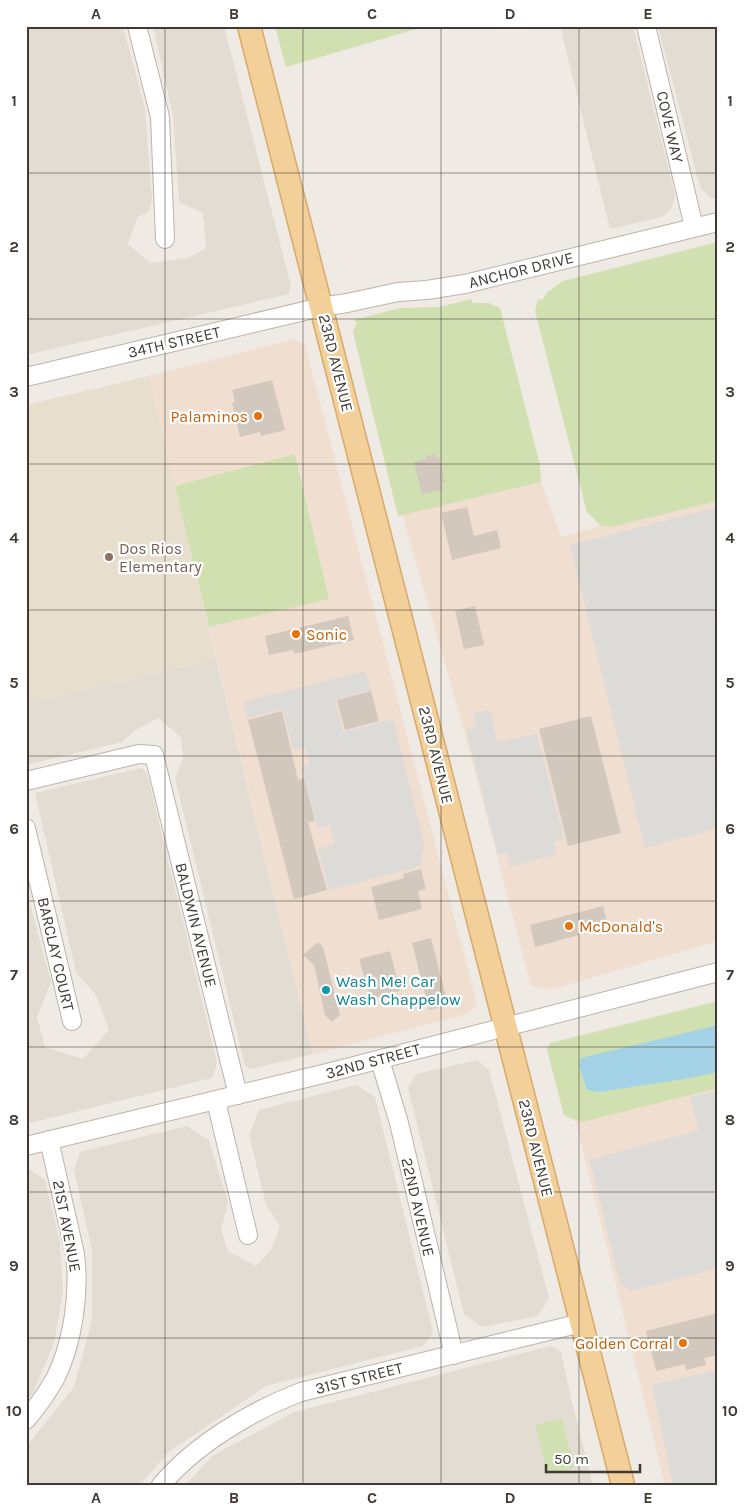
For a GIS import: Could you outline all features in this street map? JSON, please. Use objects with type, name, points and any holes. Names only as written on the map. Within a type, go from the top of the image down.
[{"type":"main road","name":"23RD AVENUE","points":[[250,26],[623,1485]]},
{"type":"street","points":[[137,26],[160,117],[165,239]]},
{"type":"street","name":"COVE WAY","points":[[646,26],[694,228]]},
{"type":"street","name":"ANCHOR DRIVE","points":[[321,307],[398,292],[465,284],[718,222]]},
{"type":"street","name":"34TH STREET","points":[[26,377],[321,307]]},
{"type":"street","name":"BALDWIN AVENUE","points":[[26,781],[139,754],[154,755],[238,1095]]},
{"type":"street","name":"BARCLAY COURT","points":[[26,828],[72,1021]]},
{"type":"street","name":"32ND STREET","points":[[26,1146],[380,1060],[718,972]]},
{"type":"street","name":"22ND AVENUE","points":[[380,1060],[399,1123],[454,1355]]},
{"type":"street","points":[[216,1101],[248,1235]]},
{"type":"street","name":"21ST AVENUE","points":[[26,1420],[39,1404],[61,1366],[66,1353],[76,1300],[77,1269],[75,1254],[49,1140]]},
{"type":"street","name":"31ST STREET","points":[[161,1485],[170,1475],[212,1440],[253,1414],[301,1392],[582,1323]]},
{"type":"shaded area","points":[[26,26],[123,26],[145,109],[152,199],[149,211],[137,218],[128,244],[150,263],[188,258],[206,248],[203,213],[179,202],[173,116],[153,26],[224,26],[291,286],[289,294],[26,355]]},
{"type":"shaded area","points":[[560,26],[633,26],[675,195],[672,208],[662,217],[610,229]]},
{"type":"shaded area","points":[[658,26],[718,26],[718,199],[709,197],[700,187]]},
{"type":"shaded area","points":[[294,339],[305,345],[477,1004],[468,1014],[313,1054],[209,627],[329,599],[296,455],[175,486],[149,376]]},
{"type":"shaded area","name":"Dos Rios Elementary","points":[[149,376],[216,659],[26,703],[26,405]]},
{"type":"shaded area","points":[[541,482],[561,537],[601,526],[611,527],[718,501],[718,941],[553,989],[531,986],[465,733],[402,514]]},
{"type":"shaded area","points":[[718,507],[718,828],[645,848],[570,545]]},
{"type":"shaded area","points":[[216,659],[313,1054],[251,1069],[245,1066],[175,778],[183,759],[181,737],[158,718],[134,731],[122,742],[26,765],[26,703]]},
{"type":"shaded area","points":[[366,671],[371,690],[335,700],[343,732],[393,719],[424,843],[421,866],[329,890],[318,849],[335,843],[329,825],[318,828],[301,766],[310,765],[305,747],[293,750],[283,709],[247,718],[243,702]]},
{"type":"shaded area","points":[[491,710],[497,742],[537,734],[564,839],[554,842],[557,854],[510,867],[507,853],[498,855],[466,730],[477,727],[473,713]]},
{"type":"shaded area","points":[[141,768],[147,773],[217,1063],[212,1078],[26,1124],[26,889],[51,982],[37,1017],[45,1047],[83,1059],[109,1030],[96,995],[76,972],[35,793]]},
{"type":"shaded area","points":[[718,1001],[718,1485],[665,1485],[576,1122],[564,1115],[547,1049],[551,1043]]},
{"type":"shaded area","points":[[477,1060],[489,1070],[549,1298],[538,1316],[482,1327],[464,1314],[408,1088],[416,1074]]},
{"type":"shaded area","points":[[356,1085],[375,1097],[433,1332],[423,1346],[266,1386],[169,1452],[140,1485],[26,1485],[26,1447],[74,1387],[92,1320],[92,1250],[74,1170],[80,1152],[187,1126],[209,1140],[228,1203],[221,1229],[228,1251],[256,1266],[271,1250],[280,1226],[266,1205],[249,1135],[259,1110]]},
{"type":"shaded area","points":[[718,1091],[718,1268],[632,1291],[620,1283],[590,1160],[699,1130],[690,1097]]},
{"type":"shaded area","points":[[26,1167],[45,1180],[60,1242],[63,1292],[54,1343],[32,1395],[26,1401]]},
{"type":"shaded area","points":[[551,1346],[561,1352],[593,1485],[186,1485],[212,1456],[294,1412]]},
{"type":"shaded area","points":[[718,1370],[718,1485],[673,1485],[652,1385]]},
{"type":"green space","points":[[275,26],[427,26],[286,67]]},
{"type":"green space","points":[[718,242],[718,501],[611,527],[601,526],[587,512],[535,311],[538,299],[542,300],[548,292],[563,281]]},
{"type":"green space","points":[[471,299],[473,303],[489,303],[500,308],[540,465],[541,482],[398,516],[353,332],[357,323],[353,320],[400,308],[440,307]]},
{"type":"green space","points":[[295,454],[329,599],[209,627],[175,486]]},
{"type":"green space","points":[[718,1001],[718,1088],[582,1122],[564,1115],[547,1049],[551,1043]]},
{"type":"green space","points":[[562,1418],[574,1468],[548,1474],[535,1425]]},
{"type":"water","points":[[718,1025],[718,1072],[599,1092],[587,1090],[579,1066],[581,1058]]},
{"type":"building","name":"Palaminos","points":[[272,380],[285,430],[261,436],[260,432],[240,437],[232,403],[235,402],[232,390]]},
{"type":"building","points":[[435,454],[436,457],[439,457],[445,482],[441,483],[443,490],[422,494],[414,462]]},
{"type":"building","points":[[467,507],[474,536],[497,530],[501,548],[452,560],[441,513]]},
{"type":"building","points":[[475,606],[484,645],[464,649],[455,611]]},
{"type":"building","name":"Sonic","points":[[348,616],[354,640],[294,654],[293,650],[269,655],[265,636]]},
{"type":"building","points":[[371,691],[379,721],[345,730],[337,700]]},
{"type":"building","points":[[282,711],[298,780],[304,778],[315,821],[308,822],[327,890],[294,899],[248,720]]},
{"type":"building","points":[[591,716],[621,833],[568,846],[539,729]]},
{"type":"building","points":[[421,869],[426,889],[418,891],[422,909],[379,920],[371,887],[404,878],[403,874]]},
{"type":"building","name":"McDonald's","points":[[603,906],[608,927],[535,947],[530,925]]},
{"type":"building","points":[[431,938],[448,1005],[429,1010],[412,943]]},
{"type":"building","name":"Wash Me! Car Wash Chappelow","points":[[318,942],[323,947],[340,1015],[332,1022],[325,1015],[314,965],[303,955]]},
{"type":"building","points":[[390,951],[400,991],[370,999],[359,959]]},
{"type":"building","name":"Golden Corral","points":[[718,1313],[718,1355],[704,1358],[706,1365],[686,1370],[685,1364],[656,1371],[646,1331]]},
{"type":"place","name":"Palaminos","points":[[258,416]]},
{"type":"place","name":"Dos Rios Elementary","points":[[109,557]]},
{"type":"place","name":"Sonic","points":[[296,634]]},
{"type":"place","name":"McDonald's","points":[[569,926]]},
{"type":"place","name":"Wash Me! Car Wash Chappelow","points":[[326,990]]},
{"type":"place","name":"Golden Corral","points":[[683,1343]]}]
